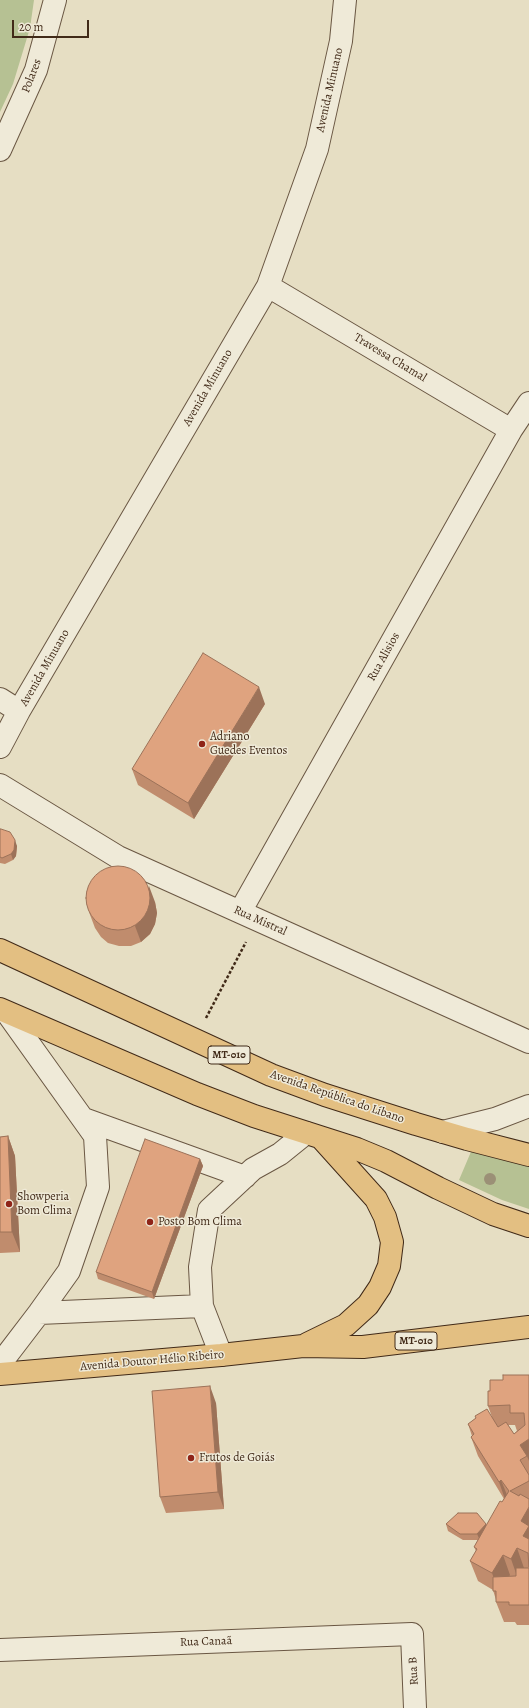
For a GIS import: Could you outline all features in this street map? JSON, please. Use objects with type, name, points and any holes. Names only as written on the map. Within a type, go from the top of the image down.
[{"type":"main road","name":"Avenida República do Líbano","points":[[0,950],[271,1074],[325,1095],[443,1132],[529,1155]]},
{"type":"main road","points":[[3,1011],[196,1094],[254,1116],[386,1161],[493,1214],[529,1226]]},
{"type":"main road","points":[[303,1346],[346,1325],[368,1305],[380,1288],[389,1266],[392,1242],[385,1217],[376,1199],[314,1136]]},
{"type":"main road","name":"MT-010","points":[[303,1346],[363,1347],[529,1327]]},
{"type":"main road","name":"Avenida Doutor Hélio Ribeiro","points":[[0,1374],[221,1355],[303,1346]]},
{"type":"street","name":"Polares","points":[[0,150],[36,70],[55,0]]},
{"type":"street","name":"Avenida Minuano","points":[[0,747],[19,711],[268,286],[317,149],[341,41],[345,0]]},
{"type":"street","name":"Travessa Chamal","points":[[268,286],[511,430]]},
{"type":"street","name":"Rua Alisios","points":[[248,916],[511,430],[529,403]]},
{"type":"street","points":[[0,699],[19,711]]},
{"type":"street","name":"Rua Mistral","points":[[0,785],[118,857],[529,1042]]},
{"type":"street","points":[[0,1364],[39,1313],[68,1271],[98,1187],[95,1136],[84,1119],[3,1011]]},
{"type":"street","points":[[443,1132],[495,1119],[529,1106]]},
{"type":"street","points":[[84,1119],[245,1177]]},
{"type":"street","points":[[221,1355],[202,1306],[200,1266],[209,1210],[253,1169],[314,1136]]},
{"type":"street","points":[[39,1313],[202,1306]]},
{"type":"street","name":"Rua Canaã","points":[[0,1650],[412,1634]]},
{"type":"street","name":"Rua B","points":[[412,1634],[415,1708]]},
{"type":"path","points":[[212,1021],[205,1018],[248,916]]},
{"type":"green space","points":[[0,0],[34,0],[30,28],[13,84],[0,112]]},
{"type":"green space","points":[[473,1147],[529,1166],[529,1209],[502,1200],[459,1180]]},
{"type":"building","name":"Adriano Guedes Eventos","points":[[203,653],[259,687],[188,803],[132,769]]},
{"type":"building","points":[[0,829],[10,832],[15,840],[14,850],[11,854],[2,858],[0,857]]},
{"type":"building","points":[[112,866],[124,866],[141,875],[148,886],[150,898],[148,910],[141,921],[124,930],[112,930],[100,925],[91,916],[86,904],[86,892],[91,880],[100,871]]},
{"type":"building","points":[[8,1136],[12,1232],[0,1232],[0,1137]]},
{"type":"building","name":"Posto Bom Clima","points":[[145,1139],[200,1159],[152,1292],[96,1272]]},
{"type":"building","points":[[503,1375],[529,1375],[529,1439],[520,1445],[527,1456],[520,1460],[529,1475],[529,1481],[510,1491],[529,1499],[529,1507],[521,1521],[529,1526],[523,1536],[529,1539],[529,1567],[528,1553],[517,1548],[511,1559],[503,1555],[492,1573],[470,1561],[477,1549],[474,1547],[500,1501],[502,1502],[509,1491],[501,1480],[499,1482],[471,1437],[474,1434],[468,1424],[476,1418],[475,1416],[487,1409],[498,1427],[506,1422],[514,1434],[525,1425],[524,1413],[510,1413],[510,1405],[488,1406],[490,1380],[503,1380]]},
{"type":"building","name":"Frutos de Goiás","points":[[210,1386],[218,1492],[160,1497],[152,1391]]},
{"type":"building","points":[[458,1513],[477,1513],[486,1524],[477,1534],[460,1534],[446,1524]]},
{"type":"building","points":[[516,1568],[529,1568],[529,1605],[509,1605],[509,1602],[496,1602],[496,1591],[493,1591],[493,1577],[516,1576]]},
{"type":"place","name":"Adriano Guedes Eventos","points":[[202,744]]},
{"type":"place","name":"Showperia Bom Clima","points":[[9,1204]]},
{"type":"place","name":"Posto Bom Clima","points":[[150,1222]]},
{"type":"place","name":"Frutos de Goiás","points":[[191,1458]]}]
